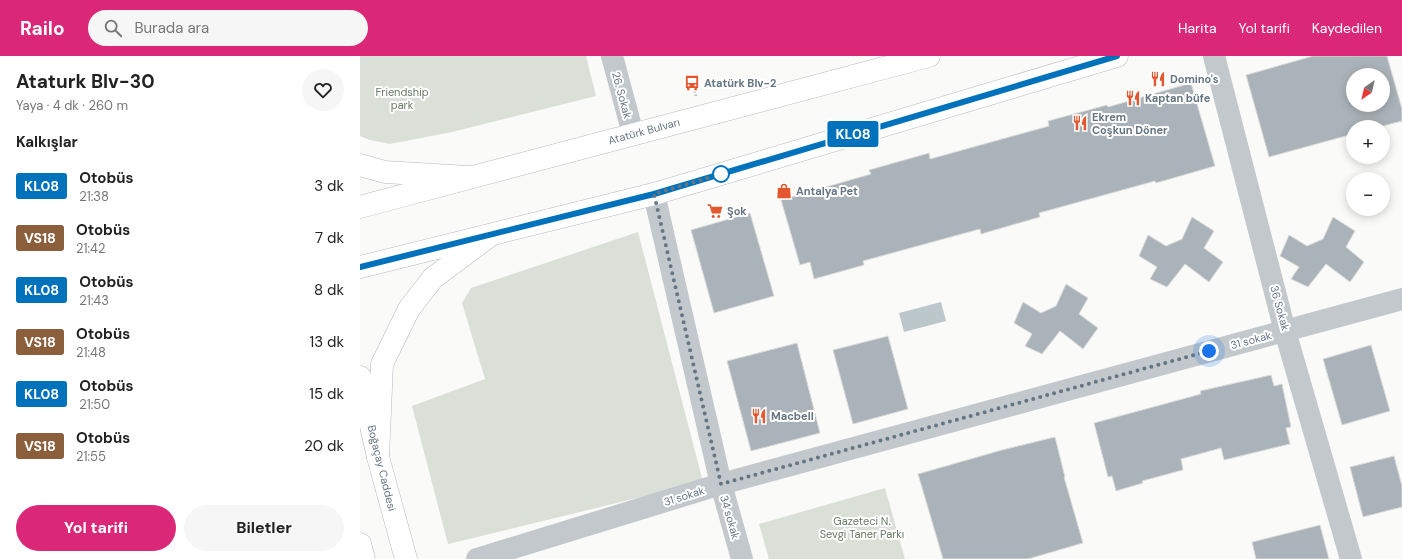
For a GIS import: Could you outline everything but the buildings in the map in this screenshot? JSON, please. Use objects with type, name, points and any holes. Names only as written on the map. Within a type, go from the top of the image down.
[{"type":"main road","name":"Atatürk Bulvarı","points":[[360,207],[929,56]]},
{"type":"main road","points":[[360,267],[654,194],[1117,56]]},
{"type":"main road","points":[[360,165],[385,172],[469,177]]},
{"type":"main road","points":[[378,457],[382,364],[409,309],[434,278],[491,235]]},
{"type":"main road","name":"Boğaçay Caddesi","points":[[360,377],[378,457],[406,559]]},
{"type":"main road","points":[[360,544],[364,559]]},
{"type":"street","name":"26. Sokak","points":[[612,56],[633,134]]},
{"type":"street","name":"36 Sokak","points":[[1214,56],[1285,330],[1350,559]]},
{"type":"street","name":"34 sokak","points":[[654,194],[721,484],[742,559]]},
{"type":"street","name":"31 sokak","points":[[477,559],[721,484],[1402,299]]},
{"type":"green space","name":"Friendship park","points":[[360,56],[586,56],[596,96],[452,132],[390,144],[370,140],[360,136]]},
{"type":"green space","points":[[638,232],[703,482],[448,544],[412,406],[485,379],[462,303],[471,288]]},
{"type":"green space","name":"Gazeteci N. Sevgi Taner Parkı","points":[[885,488],[905,559],[769,559],[759,524]]},
{"type":"shaded area","points":[[941,302],[946,321],[904,332],[899,313]]},
{"type":"bus line","name":"KL08","points":[[360,267],[654,194],[1117,56]]},
{"type":"place","name":"Domino's","points":[[1158,79]]},
{"type":"place","name":"Atatürk Blv-2","points":[[692,83]]},
{"type":"place","name":"Kaptan büfe","points":[[1133,98]]},
{"type":"place","name":"Ekrem Coşkun Döner","points":[[1080,123]]},
{"type":"place","name":"Antalya Pet","points":[[784,191]]},
{"type":"place","name":"Şok","points":[[715,211]]},
{"type":"place","name":"Macbell","points":[[759,416]]},
{"type":"route","points":[[721,174],[654,194],[721,484],[1209,351]]}]
